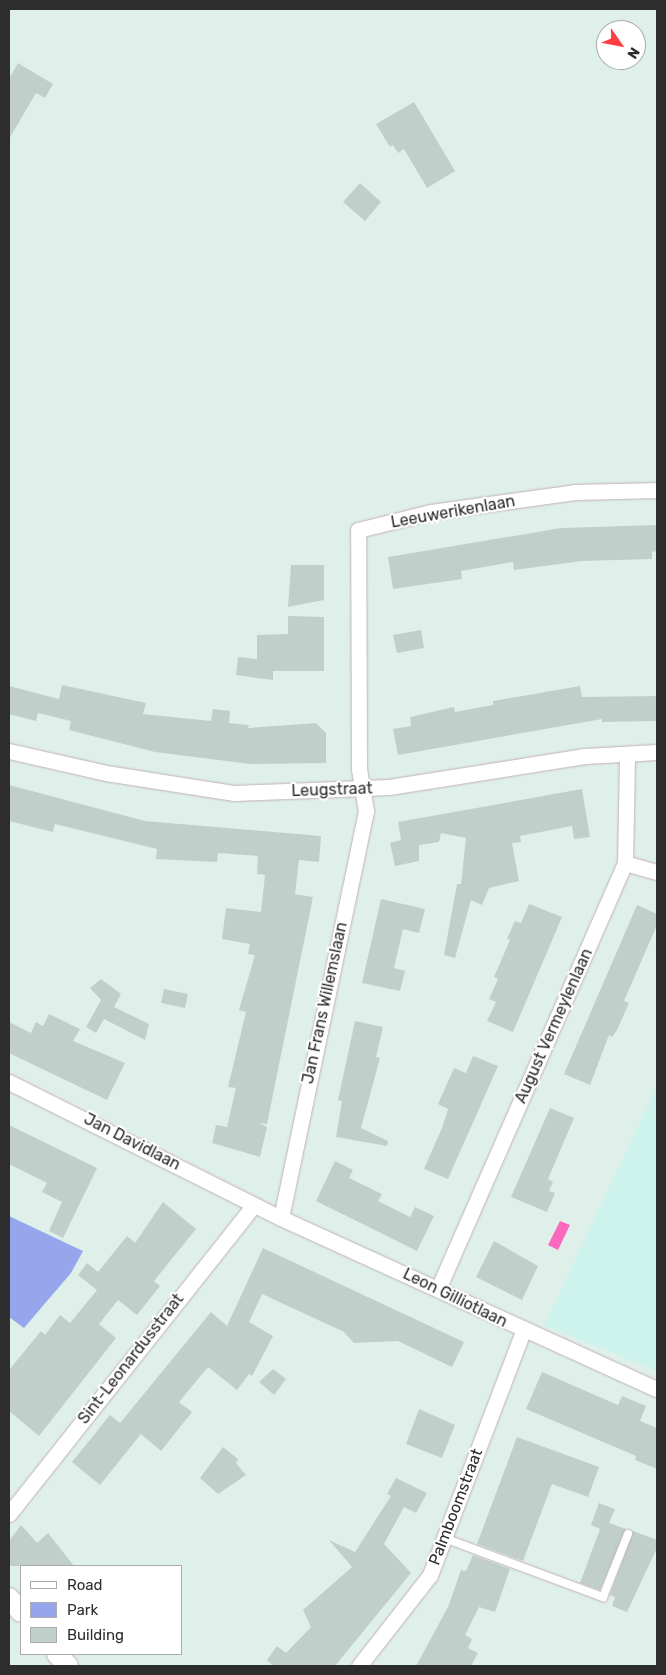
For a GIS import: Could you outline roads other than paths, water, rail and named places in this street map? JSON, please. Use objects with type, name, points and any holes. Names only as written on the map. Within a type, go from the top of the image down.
[{"type":"street","name":"Leeuwerikenlaan","points":[[363,789],[358,530],[431,512],[575,492],[657,490]]},
{"type":"street","name":"Leugstraat","points":[[9,751],[106,773],[234,794],[363,789],[585,756],[657,752]]},
{"type":"street","name":"August Vermeylenlaan","points":[[438,1289],[625,863],[626,754]]},
{"type":"street","name":"Jan Frans Willemslaan","points":[[281,1218],[366,811],[363,789]]},
{"type":"street","points":[[625,863],[657,872]]},
{"type":"street","name":"Jan Davidlaan","points":[[9,1082],[254,1204]]},
{"type":"street","name":"Leon Gilliotlaan","points":[[254,1204],[438,1289],[523,1331],[657,1389]]},
{"type":"street","name":"Sint-Leonardusstraat","points":[[9,1514],[254,1204]]},
{"type":"street","name":"Palmboomstraat","points":[[359,1666],[430,1575],[523,1331]]},
{"type":"street","points":[[9,1598],[20,1611]]},
{"type":"street","points":[[58,1655],[68,1666]]},
{"type":"lane","points":[[444,1538],[604,1597],[628,1534]]}]
